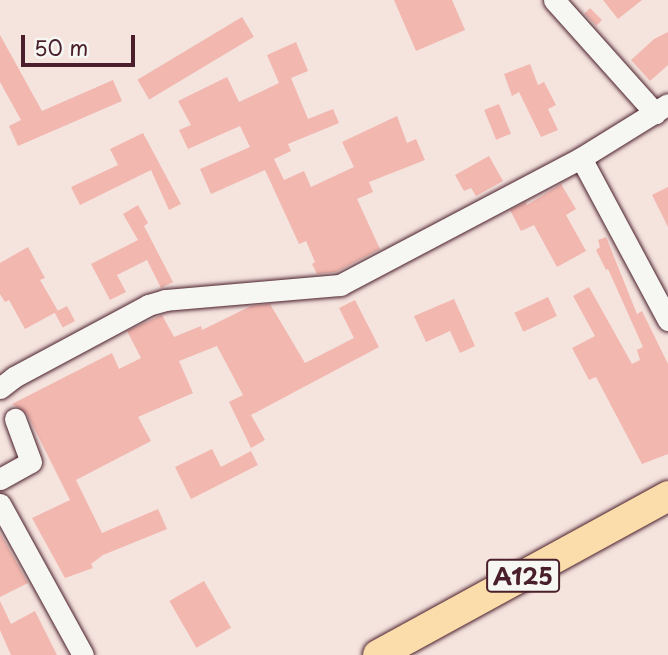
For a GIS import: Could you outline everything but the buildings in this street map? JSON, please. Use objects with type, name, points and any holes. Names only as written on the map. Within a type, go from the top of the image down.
[{"type":"highway","name":"A125","points":[[378,655],[668,496]]},
{"type":"highway","name":"A125","points":[[410,655],[668,518]]},
{"type":"street","points":[[0,388],[14,377],[148,305],[165,300],[340,285],[581,158],[662,109],[554,0]]},
{"type":"street","points":[[581,158],[668,320]]},
{"type":"street","points":[[0,479],[31,462],[15,419]]},
{"type":"street","points":[[0,504],[83,655]]}]
